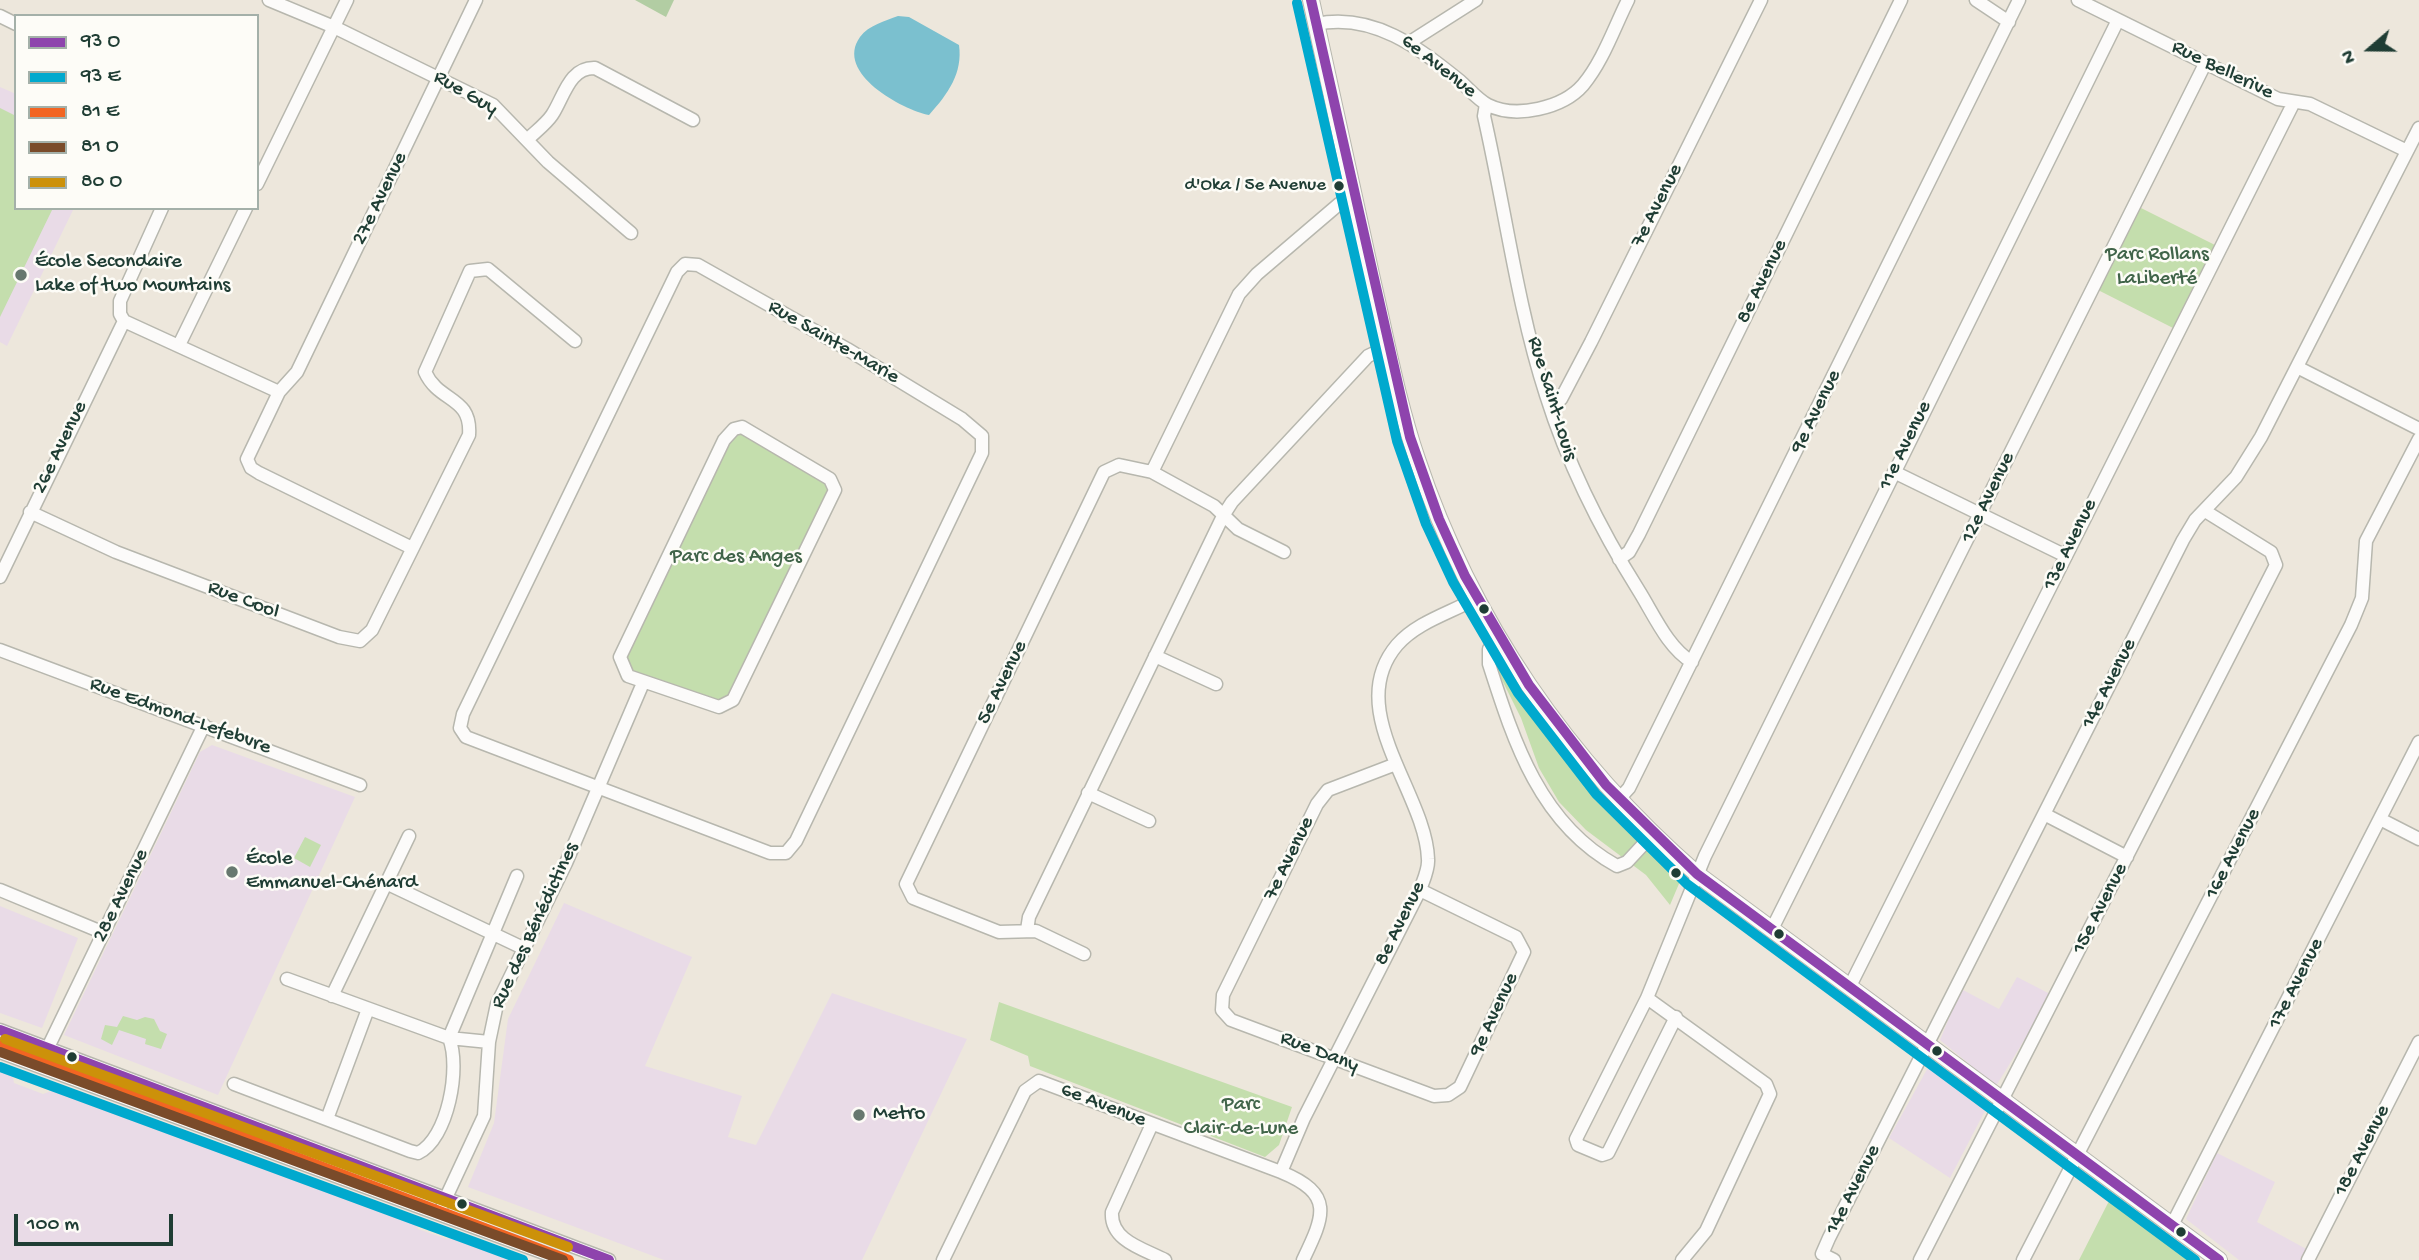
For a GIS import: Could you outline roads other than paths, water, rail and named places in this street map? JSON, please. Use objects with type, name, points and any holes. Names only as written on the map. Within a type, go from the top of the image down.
[{"type":"main road","points":[[1311,0],[1387,347],[1416,457],[1435,509],[1475,599],[1548,715],[1619,799],[1697,874],[1770,931],[2219,1260]]},
{"type":"street","name":"Rue Guy","points":[[269,0],[334,27],[493,105],[527,140],[631,233]]},
{"type":"street","points":[[259,180],[347,0]]},
{"type":"street","name":"27e Avenue","points":[[412,548],[251,468],[247,456],[279,392],[297,372],[476,0]]},
{"type":"street","points":[[1410,42],[1476,0]]},
{"type":"street","name":"6e Avenue","points":[[1316,24],[1337,21],[1386,31],[1410,42],[1486,104],[1501,109],[1534,109],[1562,101],[1575,93],[1597,64],[1628,0]]},
{"type":"street","name":"7e Avenue","points":[[1550,406],[1561,399],[1591,342],[1760,0]]},
{"type":"street","name":"8e Avenue","points":[[1619,558],[1629,552],[1639,534],[1900,0]]},
{"type":"street","points":[[1976,0],[2009,22],[2019,0]]},
{"type":"street","name":"Rue Bellerive","points":[[2078,0],[2278,99],[2310,104],[2407,151]]},
{"type":"street","name":"11e Avenue","points":[[1676,1017],[1608,1153],[1602,1155],[1578,1145],[1576,1139],[1647,998],[1697,874],[2118,20]]},
{"type":"street","name":"9e Avenue","points":[[1619,799],[1629,788],[2009,22]]},
{"type":"street","name":"12e Avenue","points":[[1770,931],[2205,64]]},
{"type":"street","points":[[527,140],[550,118],[575,74],[584,68],[595,68],[693,120]]},
{"type":"street","name":"13e Avenue","points":[[1849,988],[2294,102]]},
{"type":"street","name":"Rue Saint-Louis","points":[[1486,104],[1484,116],[1531,336],[1550,406],[1584,494],[1619,558],[1676,649],[1692,662]]},
{"type":"street","name":"14e Avenue","points":[[1828,1257],[1927,1046],[2183,540],[2205,511],[2227,489],[2250,457],[2419,128]]},
{"type":"street","points":[[1284,552],[1238,529],[1214,506],[1152,472],[1239,294],[1339,204],[1354,197]]},
{"type":"street","points":[[161,210],[120,302],[120,314],[124,321],[279,392]]},
{"type":"street","points":[[179,345],[245,210]]},
{"type":"street","name":"Rue Sainte-Marie","points":[[685,264],[698,265],[962,419],[982,436],[982,453],[796,841],[786,853],[770,853],[599,787],[466,737],[460,728],[463,713],[677,272],[685,264]]},
{"type":"street","name":"Rue Cool","points":[[30,512],[116,552],[355,642],[369,635],[469,435],[470,420],[466,409],[431,386],[425,372],[470,271],[488,269],[576,341]]},
{"type":"street","name":"26e Avenue","points":[[0,577],[124,321]]},
{"type":"street","points":[[1084,954],[1068,944],[1027,930],[1029,917],[1223,516],[1232,502],[1368,356],[1387,347]]},
{"type":"street","points":[[2297,367],[2419,429]]},
{"type":"street","points":[[742,427],[756,432],[830,479],[835,490],[733,700],[719,707],[643,683],[628,676],[620,657],[724,440],[734,429],[742,427]]},
{"type":"street","name":"16e Avenue","points":[[2023,1260],[2351,625],[2362,598],[2366,541],[2419,439]]},
{"type":"street","name":"5e Avenue","points":[[1027,930],[999,932],[913,898],[906,884],[1104,472],[1119,465],[1152,472]]},
{"type":"street","points":[[1894,472],[2066,556]]},
{"type":"street","name":"15e Avenue","points":[[1920,1260],[2273,571],[2274,556],[2205,511]]},
{"type":"street","name":"8e Avenue","points":[[1281,1172],[1333,1059],[1420,890],[1429,861],[1425,838],[1385,732],[1379,699],[1381,679],[1396,646],[1416,629],[1475,599]]},
{"type":"street","points":[[1498,639],[1489,649],[1489,664],[1524,759],[1548,806],[1580,838],[1617,866],[1627,862],[1653,834]]},
{"type":"street","name":"Rue Edmond-Lefebvre","points":[[0,650],[360,785]]},
{"type":"street","points":[[1155,656],[1216,684]]},
{"type":"street","name":"Rue des Bénédictines","points":[[438,1214],[482,1122],[489,1086],[489,1042],[497,1004],[599,787],[643,683]]},
{"type":"street","name":"28e Avenue","points":[[39,1066],[204,725]]},
{"type":"street","name":"17e Avenue","points":[[2172,1225],[2419,742]]},
{"type":"street","name":"7e Avenue","points":[[1223,995],[1317,804],[1328,790],[1396,764]]},
{"type":"street","points":[[1087,793],[1149,821]]},
{"type":"street","points":[[2044,814],[2127,858]]},
{"type":"street","points":[[2380,819],[2419,839]]},
{"type":"street","points":[[332,996],[409,836]]},
{"type":"street","points":[[234,1084],[410,1151],[418,1153],[426,1149],[439,1129],[450,1096],[454,1057],[449,1038],[517,876]]},
{"type":"street","points":[[386,883],[523,948]]},
{"type":"street","points":[[0,890],[104,933]]},
{"type":"street","name":"9e Avenue","points":[[1420,890],[1516,937],[1524,952],[1461,1087],[1448,1095],[1434,1096]]},
{"type":"street","points":[[287,979],[449,1038],[489,1042]]},
{"type":"street","name":"Rue Dany","points":[[1223,995],[1222,1010],[1231,1020],[1434,1096]]},
{"type":"street","points":[[1647,998],[1766,1084],[1770,1094],[1706,1231],[1682,1260]]},
{"type":"street","points":[[327,1119],[368,1009]]},
{"type":"street","points":[[0,1030],[609,1260]]},
{"type":"street","name":"18e Avenue","points":[[2308,1260],[2419,1042]]},
{"type":"street","points":[[0,1052],[563,1260]]},
{"type":"street","name":"6e Avenue","points":[[943,1260],[1025,1091],[1040,1081],[1281,1172]]},
{"type":"street","points":[[1152,1124],[1112,1212],[1111,1223],[1117,1235],[1165,1260]]},
{"type":"street","points":[[1281,1172],[1312,1188],[1320,1200],[1322,1213],[1318,1229],[1303,1260]]},
{"type":"water","points":[[898,16],[909,17],[959,45],[959,65],[953,83],[929,115],[889,98],[875,88],[856,64],[854,50],[860,37],[873,26]]},
{"type":"place","name":"d'Oka / 5e Avenue","points":[[1339,186]]},
{"type":"place","name":"École Secondaire Lake of two Mountains","points":[[21,275]]},
{"type":"place","name":"École Emmanuel-Chénard","points":[[232,872]]},
{"type":"place","name":"Metro","points":[[859,1115]]},
{"type":"park label","name":"Parc Rollans LaLiberté","points":[[2157,268]]},
{"type":"park label","name":"Parc des Anges","points":[[736,558]]},
{"type":"park label","name":"Parc Clair-de-Lune","points":[[1241,1118]]}]
